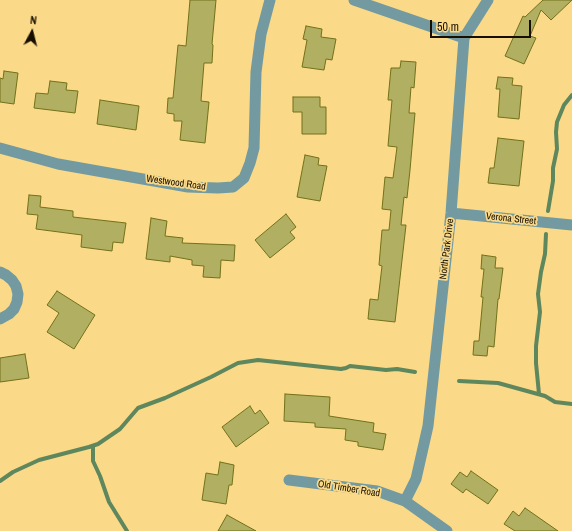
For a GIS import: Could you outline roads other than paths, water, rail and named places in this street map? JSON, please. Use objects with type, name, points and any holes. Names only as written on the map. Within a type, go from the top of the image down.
[{"type":"street","name":"Westwood Road","points":[[0,148],[58,164],[188,187],[233,187],[244,178],[254,148],[256,72],[261,34],[270,0]]},
{"type":"street","points":[[354,0],[464,38]]},
{"type":"street","name":"North Park Drive","points":[[405,501],[416,479],[428,426],[451,213],[464,38],[488,0]]},
{"type":"street","name":"Verona Street","points":[[451,213],[572,225]]},
{"type":"street","points":[[0,272],[6,274],[12,280],[16,286],[18,294],[14,309],[9,314],[0,318]]},
{"type":"street","name":"Old Timber Road","points":[[289,480],[377,491],[405,501],[447,531]]},
{"type":"waterway","points":[[548,211],[553,181],[553,168],[557,149],[557,122],[564,105],[572,95]]},
{"type":"waterway","points":[[539,394],[536,363],[536,346],[540,312],[538,294],[545,254],[546,234]]},
{"type":"waterway","points":[[0,481],[13,472],[39,460],[98,444],[120,429],[138,408],[165,398],[238,363],[258,360],[341,369],[350,366],[386,370],[397,369],[415,372]]},
{"type":"waterway","points":[[459,381],[498,383],[545,396],[555,402],[572,404]]},
{"type":"waterway","points":[[93,446],[93,461],[109,502],[127,531]]}]
